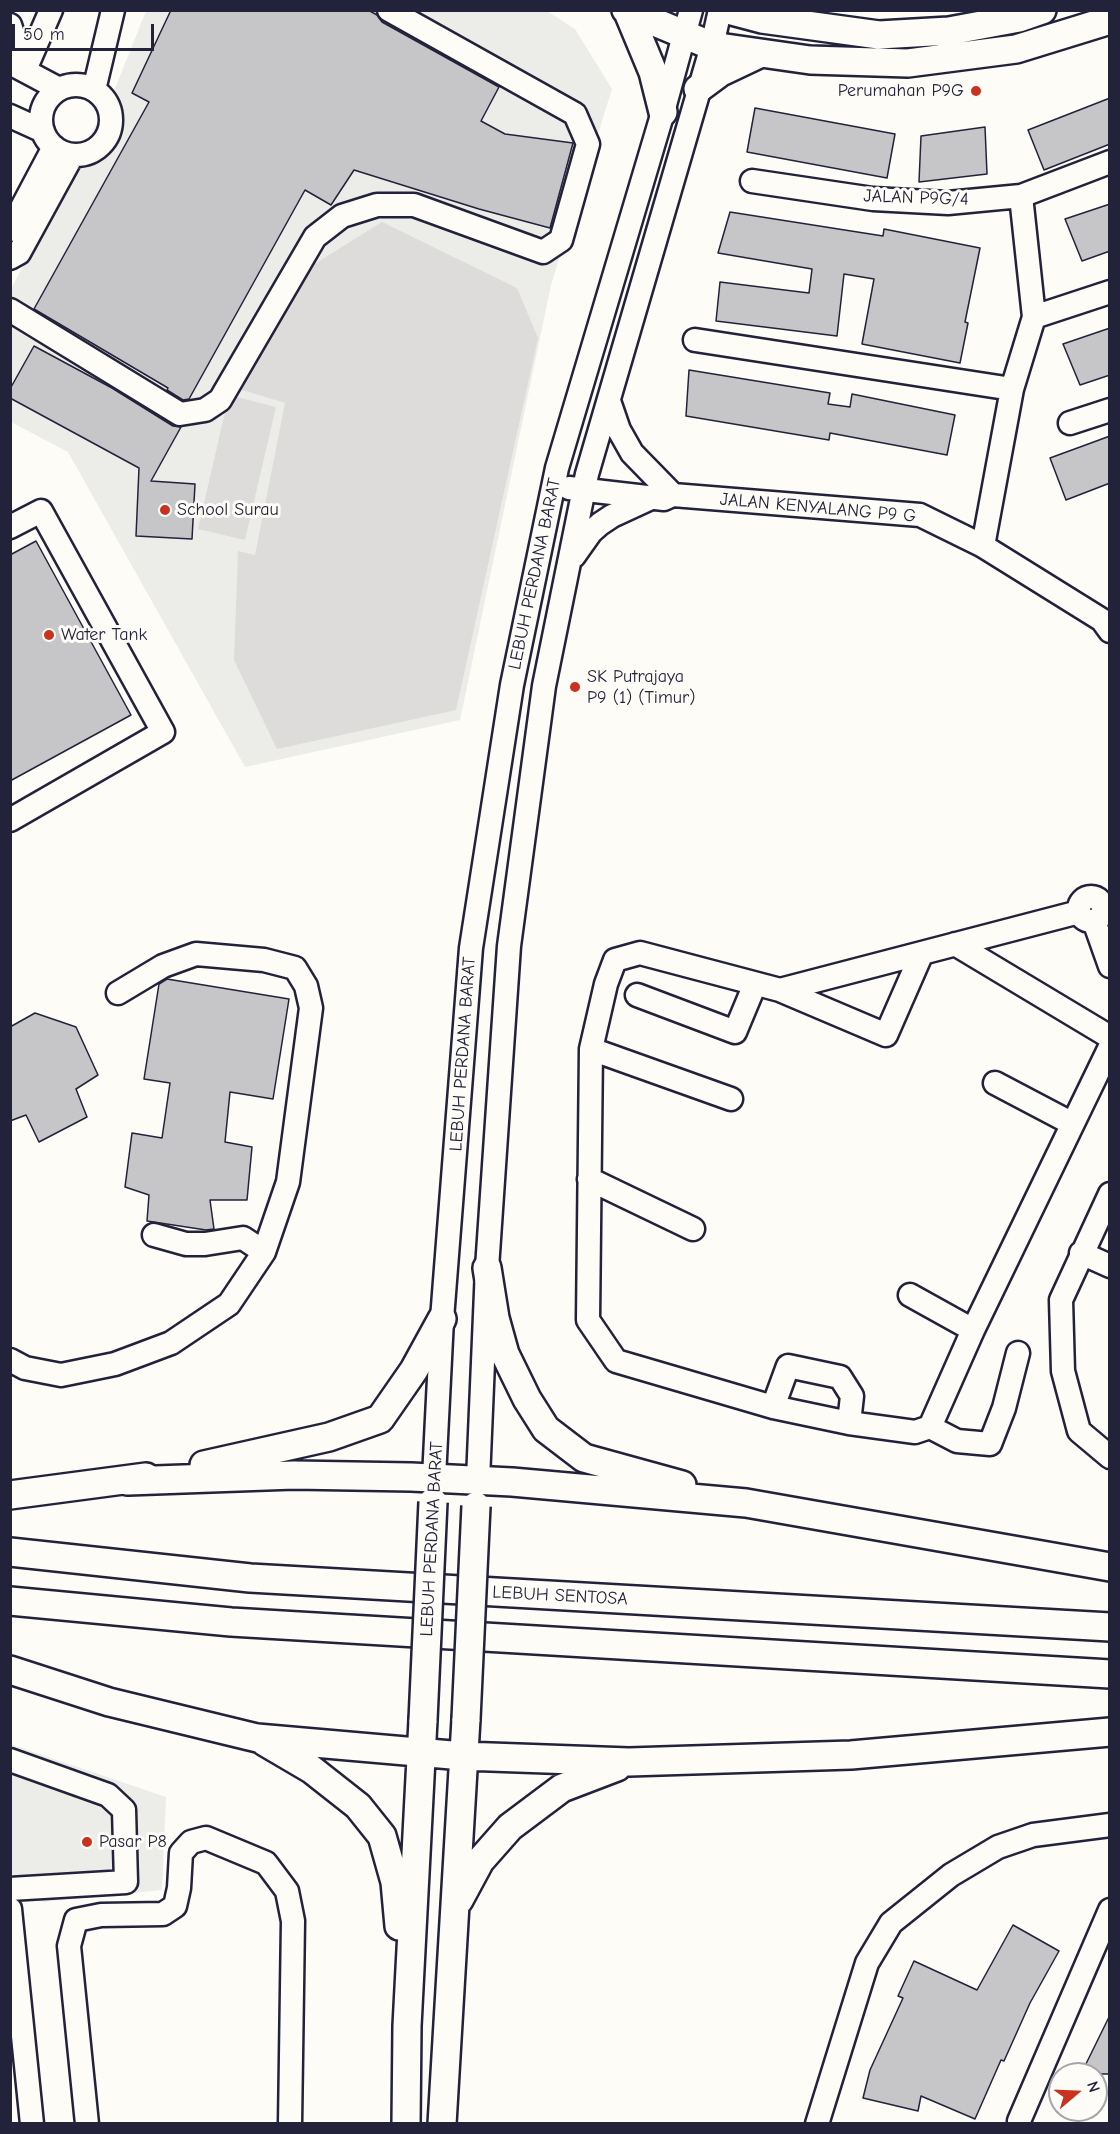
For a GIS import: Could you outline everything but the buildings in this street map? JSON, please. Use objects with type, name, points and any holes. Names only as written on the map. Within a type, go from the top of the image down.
[{"type":"main road","points":[[728,10],[879,35],[948,31],[1019,18],[1042,10]]},
{"type":"main road","points":[[627,11],[687,23],[712,45],[759,54],[810,60],[908,63],[1016,48],[1110,20]]},
{"type":"main road","points":[[627,11],[653,72],[663,112]]},
{"type":"main road","points":[[698,89],[721,72],[759,54]]},
{"type":"main road","points":[[488,1268],[495,1318],[505,1354],[527,1399],[546,1429],[584,1458],[746,1503],[1110,1567]]},
{"type":"main road","points":[[128,1481],[266,1453],[329,1437],[380,1419],[414,1370],[442,1319]]},
{"type":"main road","points":[[10,1495],[128,1481],[294,1475],[477,1493],[746,1503]]},
{"type":"main road","name":"LEBUH PERDANA BARAT","points":[[406,2124],[407,2026],[434,1490]]},
{"type":"main road","name":"LEBUH PERDANA BARAT","points":[[442,2124],[477,1493]]},
{"type":"main road","name":"LEBUH SENTOSA","points":[[10,1552],[250,1578],[1110,1627]]},
{"type":"main road","points":[[10,1601],[231,1622],[1110,1674]]},
{"type":"main road","points":[[10,1670],[109,1702],[257,1738],[464,1756],[629,1762],[851,1755],[1110,1732]]},
{"type":"main road","points":[[257,1738],[311,1769],[327,1781],[358,1806],[382,1836],[395,1882],[407,2026]]},
{"type":"main road","points":[[455,1906],[480,1861],[510,1827],[562,1788],[629,1762]]},
{"type":"street","points":[[18,67],[51,10]]},
{"type":"street","points":[[94,90],[113,10]]},
{"type":"street","points":[[10,310],[180,414],[205,410],[220,400],[315,237],[342,216],[377,205],[414,205],[543,252],[561,240],[588,144],[575,114],[389,10]]},
{"type":"street","name":"LEBUH PERDANA BARAT","points":[[477,1493],[488,1268],[509,946],[544,686],[585,482],[712,45],[720,10]]},
{"type":"street","name":"LEBUH PERDANA BARAT","points":[[434,1490],[442,1319],[471,948],[512,685],[555,477],[663,112],[687,23]]},
{"type":"street","points":[[10,25],[18,67]]},
{"type":"street","points":[[18,67],[59,89]]},
{"type":"street","points":[[10,116],[56,145],[84,155],[95,150],[104,142],[110,132],[111,120],[109,108],[103,97],[83,85],[71,85],[51,95],[41,113],[56,145],[19,253],[10,258]]},
{"type":"street","points":[[10,230],[56,145]]},
{"type":"street","name":"JALAN P9G/4","points":[[752,180],[873,199],[948,203],[1021,196],[1110,162]]},
{"type":"street","points":[[983,546],[1012,389],[1034,317],[1021,196]]},
{"type":"street","points":[[1034,317],[1110,292]]},
{"type":"street","points":[[695,340],[1012,389]]},
{"type":"street","points":[[569,562],[591,532],[600,524],[612,516],[664,493],[632,453],[619,430],[609,401]]},
{"type":"street","points":[[1070,423],[1110,410]]},
{"type":"street","name":"JALAN KENYALANG P9 G","points":[[555,477],[664,493],[920,516],[983,546],[1102,620],[1110,631]]},
{"type":"street","points":[[10,528],[41,511],[163,732],[10,820]]},
{"type":"street","points":[[780,990],[921,955],[955,944],[1097,911],[1110,966]]},
{"type":"street","points":[[955,944],[1110,1037]]},
{"type":"street","points":[[921,955],[886,1035],[780,990],[640,953],[615,960],[606,984],[591,1049],[588,1320],[616,1361],[773,1407],[849,1423],[915,1432],[930,1427],[957,1441],[990,1444],[1004,1408],[1018,1353]]},
{"type":"street","points":[[10,1360],[25,1368],[61,1375],[115,1364],[171,1343],[229,1304],[264,1252],[288,1182],[310,1008],[306,986],[295,968],[264,960],[196,954],[163,966],[118,993]]},
{"type":"street","points":[[637,995],[735,1032],[755,984]]},
{"type":"street","points":[[930,1427],[973,1330],[1110,1047]]},
{"type":"street","points":[[591,1049],[731,1100]]},
{"type":"street","points":[[995,1083],[1071,1124]]},
{"type":"street","points":[[589,1179],[693,1229]]},
{"type":"street","points":[[1110,1194],[1061,1300],[1063,1371],[1079,1431],[1110,1457]]},
{"type":"street","points":[[154,1235],[186,1244],[205,1244],[243,1238],[264,1252]]},
{"type":"street","points":[[1081,1253],[1110,1266]]},
{"type":"street","points":[[910,1295],[973,1330]]},
{"type":"street","points":[[773,1407],[788,1366],[830,1374],[840,1377],[852,1396],[849,1423]]},
{"type":"street","points":[[10,1760],[108,1795],[124,1810],[126,1882],[10,1889]]},
{"type":"street","points":[[817,2124],[867,1963],[891,1923],[951,1875],[998,1847],[1033,1835],[1110,1826]]},
{"type":"street","points":[[87,2124],[69,1946],[76,1920],[101,1915],[163,1914],[175,1906],[179,1888],[181,1854],[191,1842],[206,1838],[267,1863],[287,1891],[293,1921],[290,2124]]},
{"type":"street","points":[[10,1909],[32,2124]]},
{"type":"street","points":[[1018,2121],[1110,1910]]},
{"type":"shaded area","points":[[146,11],[547,11],[575,29],[612,89],[551,285],[460,720],[245,767],[68,452],[11,422],[10,291],[116,86]]},
{"type":"shaded area","points":[[382,222],[517,288],[538,338],[456,710],[277,749],[234,660],[238,551],[255,555],[285,403],[239,389],[305,270]]},
{"type":"shaded area","points":[[229,395],[276,407],[245,540],[198,529]]},
{"type":"shaded area","name":"Pasar P8","points":[[10,1744],[166,1797],[162,1890],[43,1902],[19,1897],[11,1887]]},
{"type":"place","name":"Perumahan P9G","points":[[976,91]]},
{"type":"place","name":"School Surau","points":[[165,510]]},
{"type":"place","name":"Water Tank","points":[[49,635]]},
{"type":"place","name":"SK Putrajaya P9 (1) (Timur)","points":[[575,687]]},
{"type":"place","name":"Pasar P8","points":[[87,1842]]}]
